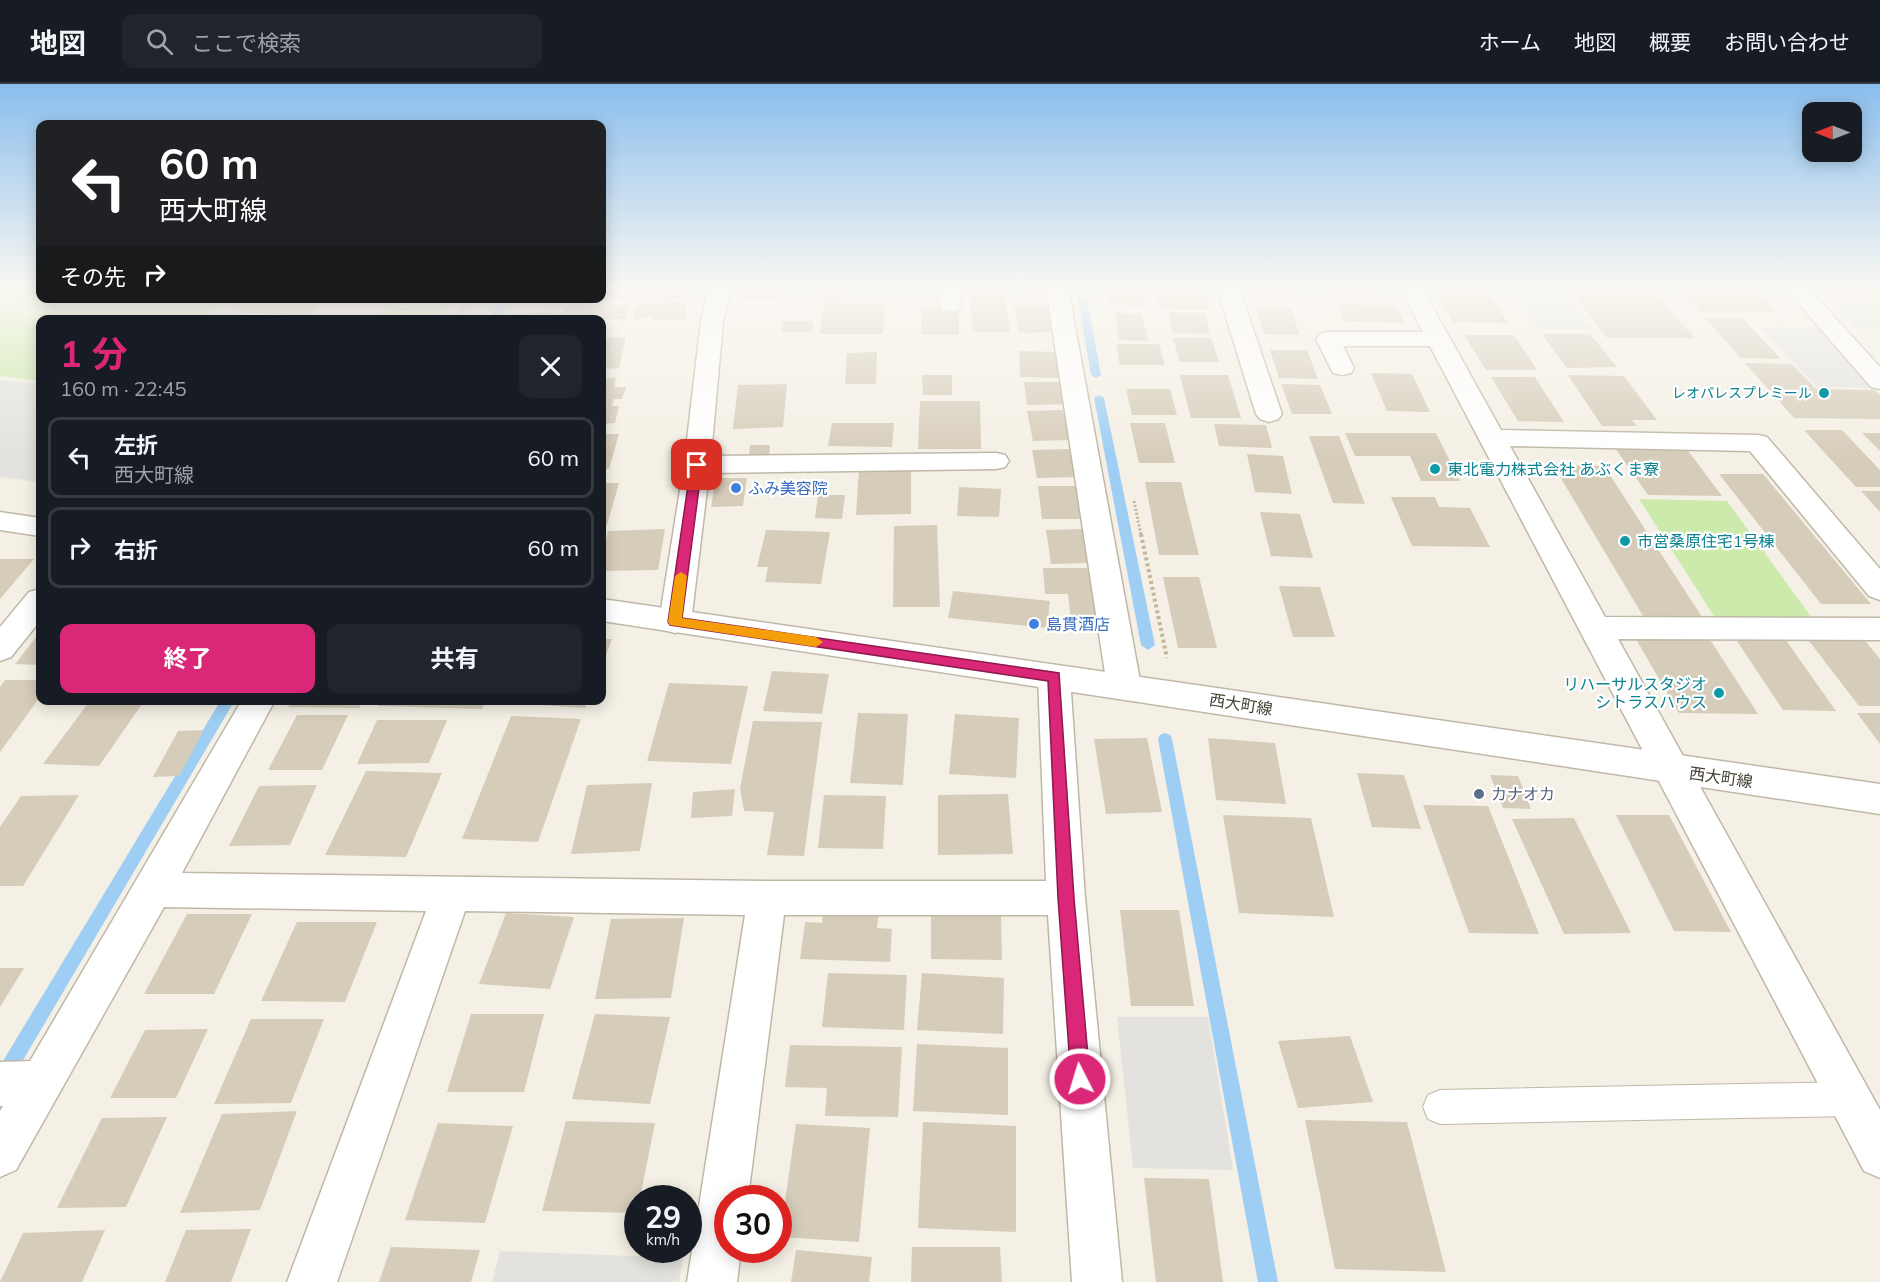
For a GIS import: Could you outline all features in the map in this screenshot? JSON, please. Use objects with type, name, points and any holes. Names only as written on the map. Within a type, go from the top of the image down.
[{"type":"street","points":[[675,622],[697,465],[710,344]]},
{"type":"street","points":[[1066,344],[1124,686]]},
{"type":"street","points":[[1246,344],[1269,414]]},
{"type":"street","points":[[1330,344],[1342,369]]},
{"type":"street","points":[[1443,344],[1880,1155]]},
{"type":"street","points":[[1846,344],[1880,382]]},
{"type":"street","points":[[1494,438],[1758,444],[1880,590]]},
{"type":"street","points":[[697,465],[996,461]]},
{"type":"street","points":[[0,521],[36,526]]},
{"type":"street","points":[[0,649],[36,605]]},
{"type":"street","name":"西大町線","points":[[606,611],[1124,686],[1672,770],[1880,798]]},
{"type":"street","points":[[1596,628],[1880,629]]},
{"type":"street","points":[[1054,677],[1066,898],[1097,1282]]},
{"type":"street","points":[[0,1154],[20,1084],[153,890],[256,705]]},
{"type":"street","points":[[153,890],[767,898],[1066,898]]},
{"type":"street","points":[[312,1282],[452,893]]},
{"type":"street","points":[[712,1282],[767,898]]},
{"type":"lane","points":[[1440,1107],[1850,1099]]},
{"type":"green space","points":[[0,344],[36,344],[36,380],[0,376]]},
{"type":"green space","points":[[1639,499],[1727,501],[1812,618],[1714,616]]},
{"type":"shaded area","points":[[1775,344],[1835,344],[1880,388],[1817,387]]},
{"type":"shaded area","points":[[0,380],[36,384],[36,482],[0,477]]},
{"type":"shaded area","points":[[1117,1017],[1208,1017],[1233,1170],[1133,1168]]},
{"type":"shaded area","points":[[500,1251],[624,1256],[624,1263],[682,1263],[679,1282],[492,1282]]},
{"type":"building","points":[[606,344],[624,344],[619,368],[606,369]]},
{"type":"building","points":[[1116,344],[1159,344],[1165,365],[1120,365]]},
{"type":"building","points":[[1175,344],[1213,344],[1219,362],[1180,362]]},
{"type":"building","points":[[1470,344],[1520,344],[1537,370],[1486,370]]},
{"type":"building","points":[[1549,344],[1598,344],[1617,367],[1567,368]]},
{"type":"building","points":[[1728,344],[1767,344],[1781,359],[1741,358]]},
{"type":"building","points":[[1270,350],[1307,350],[1318,379],[1279,378]]},
{"type":"building","points":[[1019,351],[1058,352],[1060,378],[1020,377]]},
{"type":"building","points":[[877,352],[876,384],[845,384],[847,353]]},
{"type":"building","name":"レオパレスプレミール","points":[[1745,363],[1792,364],[1816,389],[1875,390],[1880,395],[1880,419],[1794,418]]},
{"type":"building","points":[[1371,373],[1412,374],[1430,412],[1387,411]]},
{"type":"building","points":[[922,375],[952,375],[952,395],[923,395]]},
{"type":"building","points":[[1180,375],[1228,375],[1241,418],[1191,418]]},
{"type":"building","points":[[1568,375],[1624,376],[1657,420],[1632,420],[1637,426],[1602,426]]},
{"type":"building","points":[[1491,377],[1535,377],[1564,422],[1518,421]]},
{"type":"building","points":[[606,378],[616,378],[614,387],[626,387],[622,399],[614,399],[612,406],[619,406],[615,423],[606,424]]},
{"type":"building","points":[[1024,382],[1065,382],[1069,404],[1027,405]]},
{"type":"building","points":[[787,384],[783,427],[733,429],[738,385]]},
{"type":"building","points":[[1281,384],[1320,385],[1332,414],[1292,414]]},
{"type":"building","points":[[1126,389],[1170,389],[1177,415],[1132,415]]},
{"type":"building","points":[[920,401],[980,401],[981,449],[918,449]]},
{"type":"building","points":[[1063,410],[1070,440],[1033,441],[1027,411]]},
{"type":"building","points":[[832,423],[894,423],[892,447],[828,446]]},
{"type":"building","points":[[1130,423],[1165,423],[1175,463],[1139,463]]},
{"type":"building","points":[[1214,424],[1266,425],[1272,448],[1219,446]]},
{"type":"building","points":[[1804,430],[1842,430],[1880,470],[1880,487],[1856,487]]},
{"type":"building","name":"東北電力株式会社 あぶくま寮","points":[[1345,433],[1436,433],[1460,481],[1421,481],[1410,456],[1355,456]]},
{"type":"building","points":[[1862,433],[1880,433],[1880,451]]},
{"type":"building","points":[[606,434],[619,434],[609,469],[606,469]]},
{"type":"building","points":[[1309,436],[1339,436],[1365,504],[1333,503]]},
{"type":"building","points":[[750,445],[770,445],[769,457],[749,457]]},
{"type":"building","points":[[1615,448],[1686,448],[1722,496],[1648,495]]},
{"type":"building","points":[[1071,449],[1077,477],[1037,478],[1032,450]]},
{"type":"building","points":[[1247,454],[1283,456],[1292,494],[1255,492]]},
{"type":"building","name":"市営桑原住宅1号棟","points":[[1553,465],[1604,466],[1702,617],[1643,616]]},
{"type":"building","points":[[859,469],[911,469],[911,514],[856,515]]},
{"type":"building","points":[[1719,474],[1763,474],[1871,604],[1821,604]]},
{"type":"building","points":[[716,478],[747,478],[743,506],[711,507]]},
{"type":"building","points":[[1145,482],[1181,482],[1199,555],[1159,555]]},
{"type":"building","points":[[606,483],[619,483],[607,525]]},
{"type":"building","points":[[1038,486],[1078,486],[1083,519],[1042,519]]},
{"type":"building","points":[[959,487],[1001,489],[999,517],[957,516]]},
{"type":"building","points":[[1861,491],[1880,491],[1880,512]]},
{"type":"building","points":[[818,495],[845,495],[842,519],[815,518]]},
{"type":"building","points":[[1391,497],[1435,497],[1439,507],[1470,508],[1490,547],[1412,546]]},
{"type":"building","points":[[1260,512],[1300,514],[1313,558],[1271,556]]},
{"type":"building","points":[[937,525],[940,607],[893,607],[894,526]]},
{"type":"building","points":[[665,529],[658,570],[606,571],[608,531]]},
{"type":"building","points":[[1083,529],[1089,563],[1051,564],[1046,530]]},
{"type":"building","points":[[766,530],[830,532],[821,584],[765,582],[768,567],[757,567]]},
{"type":"building","points":[[0,559],[34,559],[0,599]]},
{"type":"building","points":[[1043,568],[1094,568],[1100,621],[1071,621],[1068,594],[1045,594]]},
{"type":"building","points":[[1163,577],[1199,577],[1217,648],[1178,648]]},
{"type":"building","points":[[1279,586],[1320,587],[1335,637],[1293,637]]},
{"type":"building","points":[[953,591],[1050,601],[1047,628],[948,618]]},
{"type":"building","points":[[1633,634],[1707,635],[1758,714],[1679,713]]},
{"type":"building","points":[[36,637],[36,665],[15,664]]},
{"type":"building","points":[[1806,637],[1862,637],[1880,659],[1880,706],[1859,706]]},
{"type":"building","points":[[1735,638],[1785,639],[1836,711],[1783,710]]},
{"type":"building","points":[[606,639],[612,639],[606,655]]},
{"type":"building","points":[[772,671],[829,674],[822,714],[763,711]]},
{"type":"building","points":[[5,680],[36,680],[36,702],[0,752],[0,687]]},
{"type":"building","points":[[669,683],[748,686],[731,764],[647,761]]},
{"type":"building","points":[[87,705],[141,705],[99,766],[43,764]]},
{"type":"building","points":[[289,705],[360,705],[359,708],[288,707]]},
{"type":"building","points":[[378,705],[484,705],[482,709]]},
{"type":"building","points":[[539,705],[586,705],[585,708]]},
{"type":"building","points":[[858,713],[908,714],[903,785],[850,783]]},
{"type":"building","points":[[1857,713],[1880,713],[1880,744]]},
{"type":"building","points":[[955,714],[1019,718],[1016,778],[949,774]]},
{"type":"building","points":[[297,715],[348,715],[322,770],[268,770]]},
{"type":"building","points":[[511,716],[581,719],[538,842],[462,839]]},
{"type":"building","points":[[377,720],[447,720],[429,763],[357,764]]},
{"type":"building","points":[[753,721],[822,722],[804,856],[767,855],[774,812],[744,811],[740,788]]},
{"type":"building","points":[[204,730],[179,776],[153,777],[178,731]]},
{"type":"building","points":[[1147,738],[1162,812],[1106,814],[1094,739]]},
{"type":"building","points":[[1208,738],[1275,743],[1286,804],[1216,800]]},
{"type":"building","points":[[366,771],[442,773],[406,857],[325,855]]},
{"type":"building","points":[[1357,773],[1404,775],[1421,829],[1372,827]]},
{"type":"building","points":[[1490,775],[1518,776],[1531,809],[1503,808]]},
{"type":"building","points":[[652,783],[640,851],[571,854],[587,785]]},
{"type":"building","points":[[317,785],[290,845],[229,846],[259,786]]},
{"type":"building","points":[[735,789],[732,816],[691,818],[693,792]]},
{"type":"building","points":[[1008,794],[1013,854],[938,855],[938,795]]},
{"type":"building","points":[[79,795],[23,886],[0,886],[0,827],[21,796]]},
{"type":"building","points":[[824,795],[886,796],[883,849],[818,848]]},
{"type":"building","points":[[1423,805],[1488,806],[1539,934],[1469,933]]},
{"type":"building","points":[[1223,815],[1311,818],[1334,917],[1239,913]]},
{"type":"building","points":[[1616,815],[1669,815],[1731,932],[1674,931]]},
{"type":"building","points":[[1574,818],[1631,933],[1564,934],[1512,819]]},
{"type":"building","points":[[823,909],[879,911],[877,928],[892,929],[890,962],[800,959],[805,922],[822,923]]},
{"type":"building","points":[[1120,910],[1179,910],[1194,1006],[1131,1006]]},
{"type":"building","points":[[506,913],[574,917],[550,989],[479,984]]},
{"type":"building","points":[[187,914],[252,914],[214,994],[144,994]]},
{"type":"building","points":[[931,916],[1001,916],[1002,960],[931,959]]},
{"type":"building","points":[[684,918],[671,998],[595,999],[611,919]]},
{"type":"building","points":[[297,922],[377,922],[345,1002],[261,1001]]},
{"type":"building","points":[[0,968],[24,968],[0,1007]]},
{"type":"building","points":[[828,973],[907,975],[904,1030],[822,1027]]},
{"type":"building","points":[[922,973],[1004,978],[1003,1034],[917,1030]]},
{"type":"building","points":[[471,1014],[544,1014],[524,1092],[447,1092]]},
{"type":"building","points":[[595,1014],[670,1017],[650,1104],[572,1099]]},
{"type":"building","points":[[251,1019],[324,1019],[291,1103],[214,1104]]},
{"type":"building","points":[[208,1029],[176,1098],[110,1098],[145,1030]]},
{"type":"building","points":[[1350,1036],[1373,1102],[1298,1108],[1278,1041]]},
{"type":"building","points":[[917,1044],[1008,1048],[1008,1115],[913,1111]]},
{"type":"building","points":[[790,1045],[902,1047],[898,1117],[825,1116],[827,1088],[785,1087]]},
{"type":"building","points":[[297,1111],[260,1210],[180,1213],[222,1114]]},
{"type":"building","points":[[167,1117],[126,1207],[57,1208],[102,1118]]},
{"type":"building","points":[[1305,1120],[1407,1122],[1446,1272],[1335,1269]]},
{"type":"building","points":[[566,1121],[655,1123],[643,1185],[624,1185],[624,1213],[542,1211]]},
{"type":"building","points":[[923,1122],[1016,1126],[1016,1232],[918,1228]]},
{"type":"building","points":[[438,1123],[513,1126],[485,1223],[405,1220]]},
{"type":"building","points":[[796,1124],[870,1128],[859,1242],[792,1238],[792,1185],[787,1185]]},
{"type":"building","points":[[1144,1178],[1209,1179],[1223,1282],[1156,1282]]},
{"type":"building","points":[[251,1229],[231,1282],[165,1282],[186,1230]]},
{"type":"building","points":[[105,1230],[82,1282],[0,1282],[23,1233]]},
{"type":"building","points":[[391,1247],[480,1250],[471,1282],[379,1282]]},
{"type":"building","points":[[912,1247],[1000,1247],[1002,1282],[911,1282]]},
{"type":"building","points":[[796,1250],[872,1257],[869,1282],[791,1282]]},
{"type":"waterway","points":[[1090,344],[1096,375]]},
{"type":"waterway","points":[[1099,398],[1148,645]]},
{"type":"waterway","points":[[0,1083],[225,705]]},
{"type":"waterway","points":[[1165,739],[1268,1282]]},
{"type":"slow traffic","points":[[681,576],[675,622],[816,642]]},
{"type":"place","name":"レオパレスプレミール","points":[[1824,393]]},
{"type":"place","name":"東北電力株式会社 あぶくま寮","points":[[1435,469]]},
{"type":"place","name":"ふみ美容院","points":[[736,488]]},
{"type":"place","name":"市営桑原住宅1号棟","points":[[1625,541]]},
{"type":"place","name":"島貫酒店","points":[[1034,624]]},
{"type":"place","name":"リハーサルスタジオ シトラスハウス","points":[[1719,693]]},
{"type":"place","name":"カナオカ","points":[[1479,794]]},
{"type":"route","points":[[697,465],[675,622],[1054,677],[1066,898],[1080,1079]]}]
